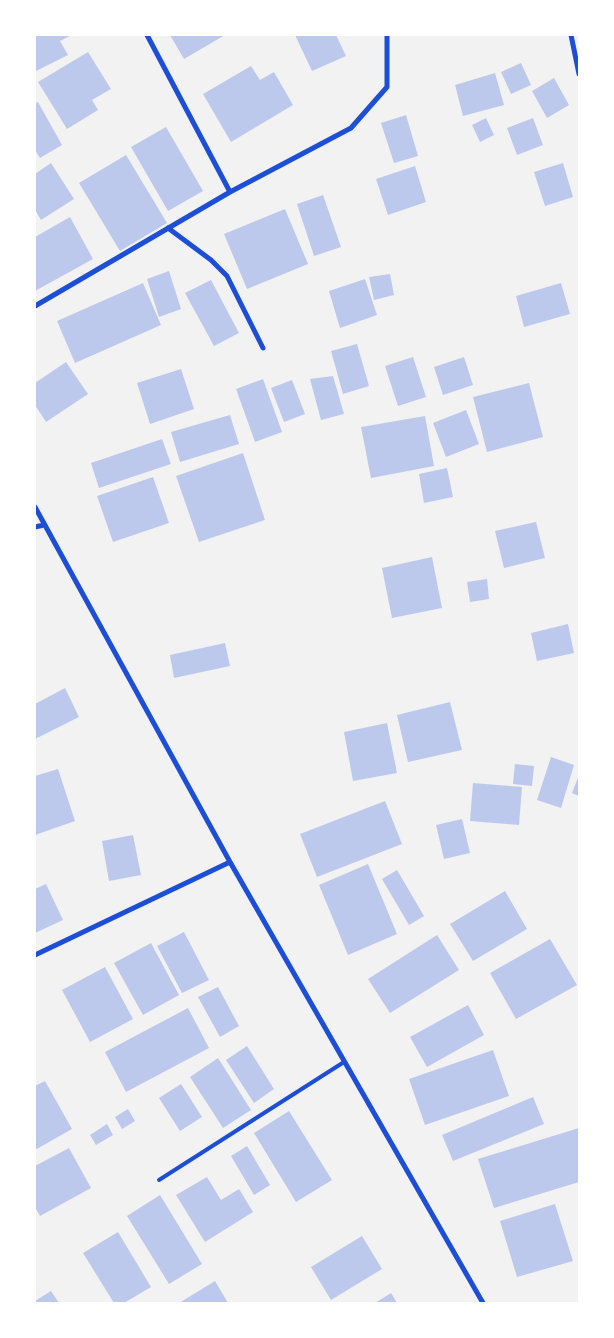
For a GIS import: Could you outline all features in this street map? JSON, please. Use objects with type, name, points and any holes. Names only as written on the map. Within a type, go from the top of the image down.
[{"type":"street","points":[[147,35],[230,192]]},
{"type":"street","points":[[35,306],[230,192],[350,128],[387,87],[387,35]]},
{"type":"street","points":[[572,35],[579,74]]},
{"type":"street","points":[[168,228],[211,260],[227,276],[264,348]]},
{"type":"street","points":[[35,508],[230,862],[483,1303]]},
{"type":"street","points":[[35,527],[44,525]]},
{"type":"street","points":[[35,955],[230,862]]},
{"type":"lane","points":[[159,1180],[344,1062]]},
{"type":"building","points":[[35,35],[72,35],[60,41],[68,55],[36,71]]},
{"type":"building","points":[[170,35],[225,35],[184,59]]},
{"type":"building","points":[[295,35],[336,35],[346,56],[312,71]]},
{"type":"building","points":[[88,52],[111,89],[92,100],[98,110],[67,129],[38,82]]},
{"type":"building","points":[[521,63],[531,85],[511,94],[501,72]]},
{"type":"building","points":[[251,66],[260,80],[274,72],[293,105],[231,142],[203,94]]},
{"type":"building","points":[[495,73],[504,105],[463,116],[455,85]]},
{"type":"building","points":[[554,78],[569,105],[547,118],[532,91]]},
{"type":"building","points":[[38,102],[62,145],[40,158],[35,150],[35,103]]},
{"type":"building","points":[[406,115],[418,156],[394,163],[381,123]]},
{"type":"building","points":[[486,118],[494,135],[480,142],[472,125]]},
{"type":"building","points":[[533,118],[543,145],[517,155],[507,128]]},
{"type":"building","points":[[166,127],[203,191],[168,211],[131,147]]},
{"type":"building","points":[[126,155],[167,223],[120,251],[79,183]]},
{"type":"building","points":[[51,163],[74,199],[41,220],[35,210],[35,174]]},
{"type":"building","points":[[563,163],[573,197],[545,206],[534,172]]},
{"type":"building","points":[[415,166],[426,202],[388,215],[376,179]]},
{"type":"building","points":[[323,195],[341,247],[314,256],[297,204]]},
{"type":"building","points":[[285,209],[308,264],[247,289],[224,234]]},
{"type":"building","points":[[70,217],[93,259],[35,291],[35,237]]},
{"type":"building","points":[[169,271],[181,309],[159,317],[147,279]]},
{"type":"building","points":[[390,274],[394,295],[374,300],[369,277]]},
{"type":"building","points":[[365,279],[377,315],[340,328],[329,291]]},
{"type":"building","points":[[211,280],[239,333],[214,346],[185,293]]},
{"type":"building","points":[[143,283],[161,325],[75,363],[57,321]]},
{"type":"building","points":[[561,283],[570,314],[524,327],[516,296]]},
{"type":"building","points":[[357,344],[369,386],[343,394],[331,351]]},
{"type":"building","points":[[413,357],[426,397],[398,406],[385,366]]},
{"type":"building","points":[[464,357],[473,385],[443,395],[434,367]]},
{"type":"building","points":[[66,362],[88,394],[46,422],[35,405],[35,383]]},
{"type":"building","points":[[181,369],[194,409],[150,424],[137,383]]},
{"type":"building","points":[[333,376],[344,414],[321,420],[310,379]]},
{"type":"building","points":[[263,379],[282,432],[255,442],[236,389]]},
{"type":"building","points":[[292,380],[305,414],[284,422],[271,388]]},
{"type":"building","points":[[529,383],[543,437],[487,452],[473,397]]},
{"type":"building","points":[[466,410],[479,444],[446,457],[433,423]]},
{"type":"building","points":[[230,415],[239,444],[180,462],[171,432]]},
{"type":"building","points":[[425,416],[434,466],[371,478],[361,427]]},
{"type":"building","points":[[162,439],[171,464],[99,488],[91,463]]},
{"type":"building","points":[[243,453],[265,520],[199,542],[176,476]]},
{"type":"building","points":[[447,468],[453,497],[424,503],[419,474]]},
{"type":"building","points":[[153,477],[169,523],[113,542],[97,496]]},
{"type":"building","points":[[536,522],[545,558],[504,568],[495,531]]},
{"type":"building","points":[[432,557],[442,608],[392,618],[382,568]]},
{"type":"building","points":[[487,579],[489,599],[470,602],[467,582]]},
{"type":"building","points":[[568,624],[574,653],[537,661],[531,633]]},
{"type":"building","points":[[225,643],[230,666],[174,678],[170,655]]},
{"type":"building","points":[[65,688],[79,717],[35,739],[35,704]]},
{"type":"building","points":[[450,702],[462,750],[408,762],[397,715]]},
{"type":"building","points":[[387,723],[397,773],[353,781],[344,732]]},
{"type":"building","points":[[551,757],[574,765],[561,808],[537,800]]},
{"type":"building","points":[[515,764],[534,766],[532,786],[513,784]]},
{"type":"building","points":[[58,769],[75,821],[35,835],[35,776]]},
{"type":"building","points":[[579,775],[579,796],[572,793]]},
{"type":"building","points":[[473,783],[522,787],[519,825],[470,821]]},
{"type":"building","points":[[385,801],[402,844],[317,877],[300,834]]},
{"type":"building","points":[[462,819],[470,853],[444,859],[436,825]]},
{"type":"building","points":[[133,835],[141,875],[109,881],[102,841]]},
{"type":"building","points":[[368,864],[397,934],[348,955],[319,885]]},
{"type":"building","points":[[397,870],[424,916],[409,925],[382,879]]},
{"type":"building","points":[[46,884],[63,920],[35,933],[35,889]]},
{"type":"building","points":[[505,891],[527,929],[473,961],[450,924]]},
{"type":"building","points":[[184,932],[209,980],[182,993],[157,946]]},
{"type":"building","points":[[437,935],[459,970],[390,1013],[368,979]]},
{"type":"building","points":[[550,939],[577,985],[516,1019],[490,973]]},
{"type":"building","points":[[151,943],[179,995],[143,1015],[114,963]]},
{"type":"building","points":[[105,967],[133,1019],[90,1042],[62,990]]},
{"type":"building","points":[[218,987],[239,1026],[220,1037],[198,997]]},
{"type":"building","points":[[468,1005],[484,1035],[427,1067],[410,1037]]},
{"type":"building","points":[[188,1008],[209,1048],[126,1092],[105,1052]]},
{"type":"building","points":[[247,1046],[274,1089],[254,1103],[226,1060]]},
{"type":"building","points":[[493,1050],[509,1096],[425,1125],[409,1079]]},
{"type":"building","points":[[218,1058],[251,1110],[223,1128],[190,1077]]},
{"type":"building","points":[[45,1081],[72,1129],[35,1150],[35,1086]]},
{"type":"building","points":[[181,1084],[202,1117],[180,1131],[159,1098]]},
{"type":"building","points":[[533,1097],[544,1124],[453,1161],[442,1135]]},
{"type":"building","points":[[128,1109],[135,1121],[122,1129],[115,1117]]},
{"type":"building","points":[[289,1111],[332,1180],[296,1202],[254,1133]]},
{"type":"building","points":[[107,1124],[113,1135],[96,1145],[90,1135]]},
{"type":"building","points":[[579,1128],[579,1182],[494,1208],[478,1159]]},
{"type":"building","points":[[247,1146],[270,1185],[254,1195],[231,1156]]},
{"type":"building","points":[[69,1148],[91,1188],[40,1216],[35,1207],[35,1166]]},
{"type":"building","points":[[207,1177],[221,1200],[239,1189],[253,1212],[205,1242],[176,1195]]},
{"type":"building","points":[[160,1195],[202,1264],[169,1284],[127,1216]]},
{"type":"building","points":[[555,1204],[573,1261],[517,1277],[500,1221]]},
{"type":"building","points":[[118,1232],[151,1287],[124,1303],[114,1303],[83,1253]]},
{"type":"building","points":[[362,1236],[382,1269],[331,1300],[311,1267]]},
{"type":"building","points":[[215,1281],[228,1303],[179,1303]]},
{"type":"building","points":[[51,1291],[59,1303],[35,1303],[35,1301]]},
{"type":"building","points":[[391,1293],[397,1303],[375,1303]]}]
